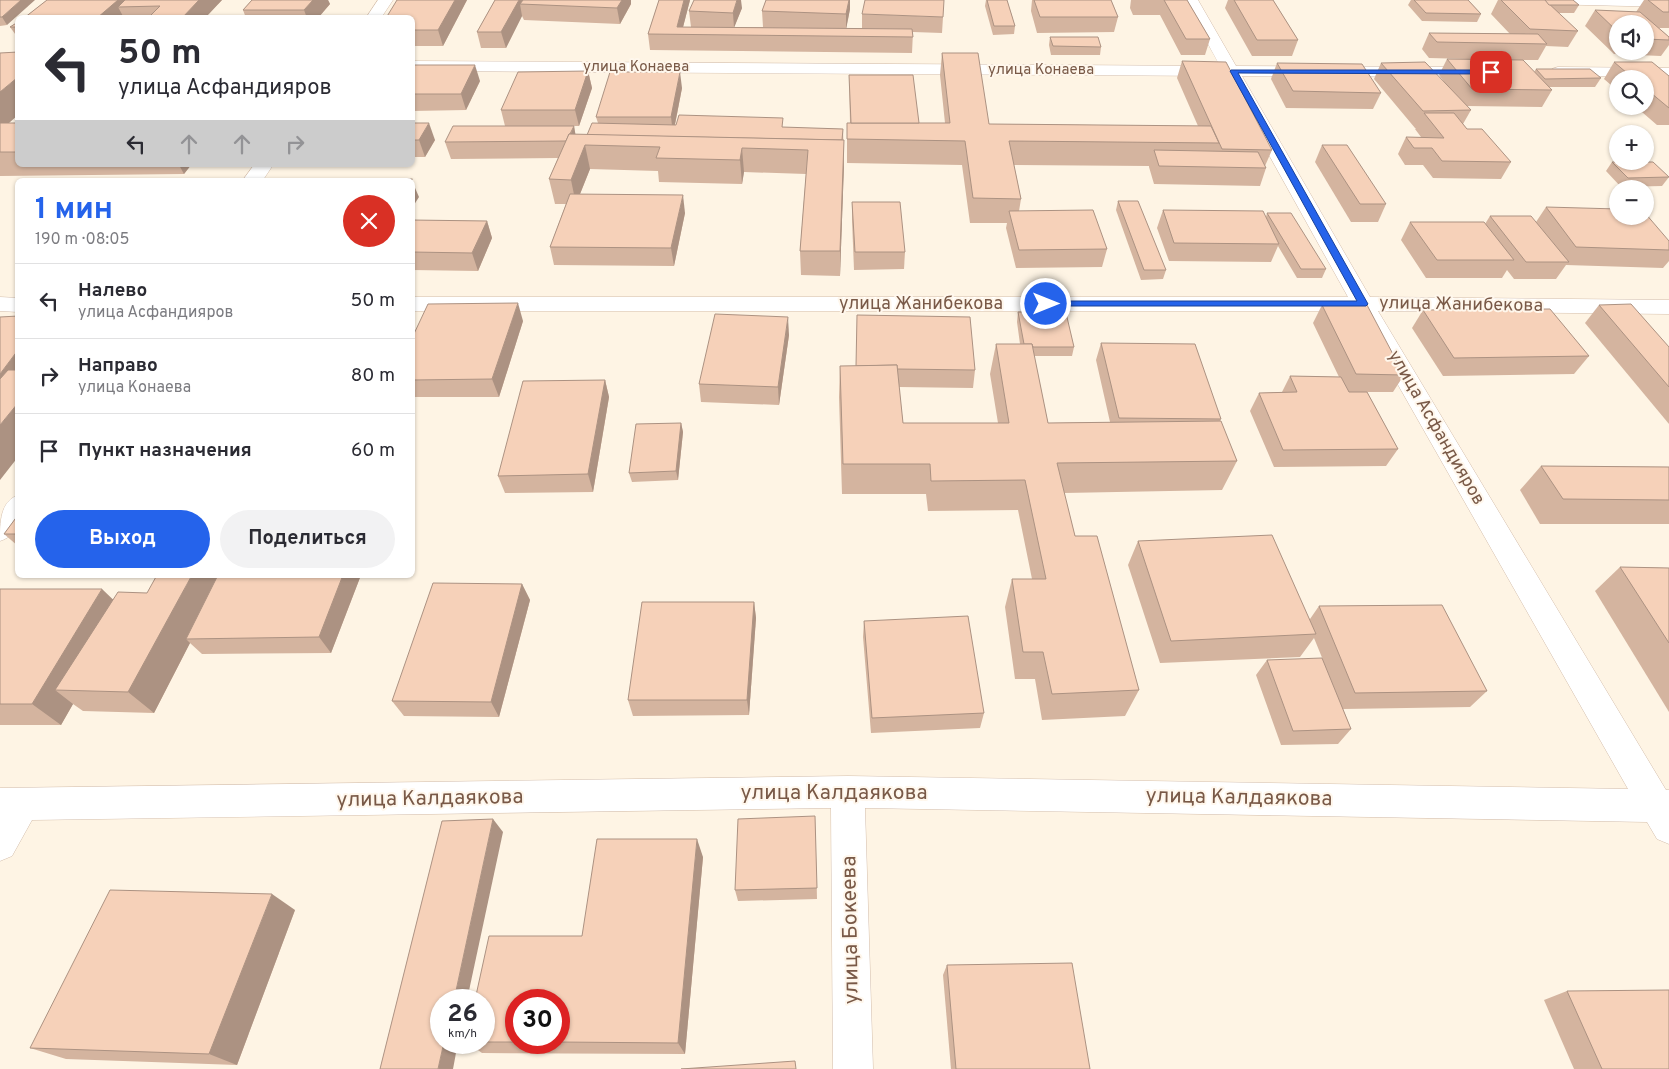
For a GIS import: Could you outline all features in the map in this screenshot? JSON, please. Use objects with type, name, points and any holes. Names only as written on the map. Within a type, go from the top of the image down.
[{"type":"street","points":[[375,15],[386,0]]},
{"type":"street","name":"улица Асфандияров","points":[[1191,0],[1233,71],[1363,304],[1665,813]]},
{"type":"street","points":[[1544,0],[1669,3]]},
{"type":"street","name":"улица Конаева","points":[[415,66],[1491,72]]},
{"type":"street","points":[[1540,72],[1669,73]]},
{"type":"street","points":[[254,178],[263,167]]},
{"type":"street","points":[[0,304],[15,304]]},
{"type":"street","name":"улица Жанибекова","points":[[415,304],[1363,304],[1669,307]]},
{"type":"street","points":[[0,530],[15,510]]},
{"type":"street","name":"улица Калдаякова","points":[[11,805],[848,792],[1665,813]]},
{"type":"street","name":"улица Бокеева","points":[[848,792],[853,1069]]},
{"type":"street","points":[[0,844],[11,805]]},
{"type":"building","points":[[0,0],[21,0],[0,17]]},
{"type":"building","points":[[47,0],[118,0],[100,15],[28,15]]},
{"type":"building","points":[[125,0],[199,0],[185,15],[151,15],[160,6],[118,7]]},
{"type":"building","points":[[252,0],[313,0],[304,10],[243,10]]},
{"type":"building","points":[[397,0],[455,0],[438,30],[415,30],[415,15],[388,15]]},
{"type":"building","points":[[495,0],[519,0],[501,32],[477,32]]},
{"type":"building","points":[[523,0],[622,0],[617,8],[520,4]]},
{"type":"building","points":[[659,0],[684,0],[677,27],[912,29],[913,37],[648,34]]},
{"type":"building","points":[[694,0],[737,0],[733,13],[689,11]]},
{"type":"building","points":[[766,0],[849,0],[846,14],[762,11]]},
{"type":"building","points":[[865,0],[944,0],[943,17],[862,14]]},
{"type":"building","points":[[987,0],[1007,0],[1015,26],[994,26]]},
{"type":"building","points":[[1034,0],[1111,0],[1118,17],[1040,17]]},
{"type":"building","points":[[1164,0],[1187,0],[1210,39],[1186,39]]},
{"type":"building","points":[[1234,0],[1273,0],[1298,40],[1257,40]]},
{"type":"building","points":[[1414,0],[1468,0],[1481,14],[1426,13]]},
{"type":"building","points":[[1501,0],[1545,0],[1578,31],[1530,29]]},
{"type":"building","points":[[1545,0],[1573,0],[1579,5],[1549,5]]},
{"type":"building","points":[[1648,0],[1669,0],[1669,12],[1663,12]]},
{"type":"building","points":[[1595,10],[1640,12],[1643,15],[1609,15],[1609,23]]},
{"type":"building","points":[[1654,24],[1669,37],[1669,40],[1654,39]]},
{"type":"building","points":[[1429,33],[1538,34],[1547,44],[1437,42]]},
{"type":"building","points":[[1050,37],[1098,37],[1101,47],[1053,46]]},
{"type":"building","points":[[15,52],[15,80],[0,92],[0,53]]},
{"type":"building","points":[[942,53],[978,53],[989,124],[1211,126],[1219,143],[1009,141],[1021,199],[973,198],[965,141],[847,139],[847,123],[950,123]]},
{"type":"building","points":[[1447,59],[1523,60],[1552,90],[1472,89]]},
{"type":"building","points":[[1182,61],[1226,62],[1272,150],[1222,149]]},
{"type":"building","points":[[1425,62],[1471,110],[1423,111],[1381,63]]},
{"type":"building","points":[[1614,62],[1652,62],[1669,76],[1669,108],[1654,96],[1654,70],[1623,70]]},
{"type":"building","points":[[1277,63],[1362,64],[1381,93],[1293,91]]},
{"type":"building","points":[[415,65],[475,65],[461,94],[415,94]]},
{"type":"building","points":[[1536,69],[1590,69],[1601,78],[1545,79]]},
{"type":"building","points":[[588,71],[575,110],[501,110],[518,72]]},
{"type":"building","points":[[610,72],[680,72],[671,117],[596,117]]},
{"type":"building","points":[[849,75],[913,75],[919,123],[851,123]]},
{"type":"building","points":[[1424,113],[1454,113],[1467,129],[1482,129],[1511,162],[1442,161],[1432,148],[1414,148],[1406,137],[1444,138]]},
{"type":"building","points":[[679,115],[783,118],[782,127],[843,129],[842,140],[587,135],[592,123],[676,125]]},
{"type":"building","points":[[0,123],[15,123],[15,152],[0,152]]},
{"type":"building","points":[[415,123],[429,123],[419,140],[415,140]]},
{"type":"building","points":[[453,126],[574,126],[566,141],[445,142]]},
{"type":"building","points":[[569,134],[844,140],[840,251],[800,251],[808,150],[742,148],[740,160],[656,158],[660,147],[585,145],[571,180],[549,179]]},
{"type":"building","points":[[1322,145],[1347,145],[1386,204],[1360,204]]},
{"type":"building","points":[[1154,150],[1258,152],[1266,168],[1159,166]]},
{"type":"building","points":[[1654,163],[1669,177],[1628,178],[1620,170],[1654,170]]},
{"type":"building","points":[[570,194],[683,195],[671,248],[550,247]]},
{"type":"building","points":[[1118,201],[1138,201],[1166,270],[1144,270]]},
{"type":"building","points":[[852,202],[900,202],[905,252],[855,252]]},
{"type":"building","points":[[1546,207],[1609,209],[1609,225],[1654,224],[1669,241],[1669,250],[1576,247]]},
{"type":"building","points":[[1093,210],[1107,249],[1019,250],[1009,211]]},
{"type":"building","points":[[1163,210],[1263,211],[1279,244],[1174,243]]},
{"type":"building","points":[[1267,213],[1291,213],[1326,269],[1301,269]]},
{"type":"building","points":[[1490,216],[1531,216],[1569,262],[1526,262]]},
{"type":"building","points":[[415,220],[487,221],[472,253],[415,252]]},
{"type":"building","points":[[1410,222],[1484,222],[1514,260],[1437,260]]},
{"type":"building","points":[[518,303],[492,379],[415,380],[415,332],[428,304]]},
{"type":"building","points":[[1631,304],[1669,347],[1669,387],[1599,305]]},
{"type":"building","points":[[1322,305],[1367,305],[1404,375],[1356,374]]},
{"type":"building","points":[[1550,309],[1589,356],[1454,358],[1423,310]]},
{"type":"building","points":[[1018,312],[1066,313],[1074,347],[1033,347],[1032,344],[1024,344]]},
{"type":"building","points":[[715,314],[788,317],[778,387],[699,384]]},
{"type":"building","points":[[857,315],[970,317],[975,370],[897,369],[897,365],[856,366]]},
{"type":"building","points":[[15,316],[15,354],[0,374],[0,317]]},
{"type":"building","points":[[1101,343],[1195,344],[1221,419],[1119,418]]},
{"type":"building","points":[[996,344],[1032,344],[1048,423],[1221,421],[1237,461],[1057,463],[1075,536],[1097,536],[1139,690],[1052,694],[1043,652],[1023,652],[1012,579],[1046,579],[1025,480],[931,481],[930,464],[843,464],[840,366],[897,365],[903,423],[1009,423]]},
{"type":"building","points":[[8,370],[15,370],[15,407],[0,425],[0,379]]},
{"type":"building","points":[[1290,376],[1341,377],[1349,392],[1367,392],[1398,449],[1283,450],[1259,393],[1297,392]]},
{"type":"building","points":[[605,380],[588,474],[498,476],[523,381]]},
{"type":"building","points":[[681,423],[676,471],[629,473],[636,424]]},
{"type":"building","points":[[1541,466],[1669,467],[1669,500],[1563,499]]},
{"type":"building","points":[[15,519],[15,534],[4,534]]},
{"type":"building","points":[[1272,535],[1316,634],[1171,641],[1138,541]]},
{"type":"building","points":[[1620,567],[1669,568],[1669,643]]},
{"type":"building","points":[[155,578],[190,578],[128,692],[55,690],[118,592],[147,593]]},
{"type":"building","points":[[216,578],[342,578],[319,637],[186,639]]},
{"type":"building","points":[[433,583],[522,584],[491,702],[392,701]]},
{"type":"building","points":[[0,589],[102,589],[32,704],[0,704]]},
{"type":"building","points":[[642,602],[754,602],[747,700],[628,700]]},
{"type":"building","points":[[1442,605],[1487,691],[1355,693],[1319,606]]},
{"type":"building","points":[[968,616],[984,713],[872,718],[864,621]]},
{"type":"building","points":[[1322,658],[1351,729],[1293,731],[1267,660]]},
{"type":"building","points":[[815,816],[817,888],[735,890],[738,819]]},
{"type":"building","points":[[493,819],[456,989],[430,989],[430,1054],[441,1054],[438,1069],[380,1069],[442,821]]},
{"type":"building","points":[[597,839],[697,839],[678,1043],[570,1042],[570,989],[505,989],[505,1042],[495,1042],[495,989],[477,989],[489,936],[582,936]]},
{"type":"building","points":[[110,890],[272,894],[209,1054],[30,1048]]},
{"type":"building","points":[[1072,963],[1090,1069],[956,1069],[947,965]]},
{"type":"building","points":[[1669,990],[1669,1069],[1602,1069],[1567,991]]},
{"type":"building","points":[[795,1061],[796,1069],[681,1069]]},
{"type":"route","points":[[1046,304],[1363,304],[1233,71],[1491,72]]}]
